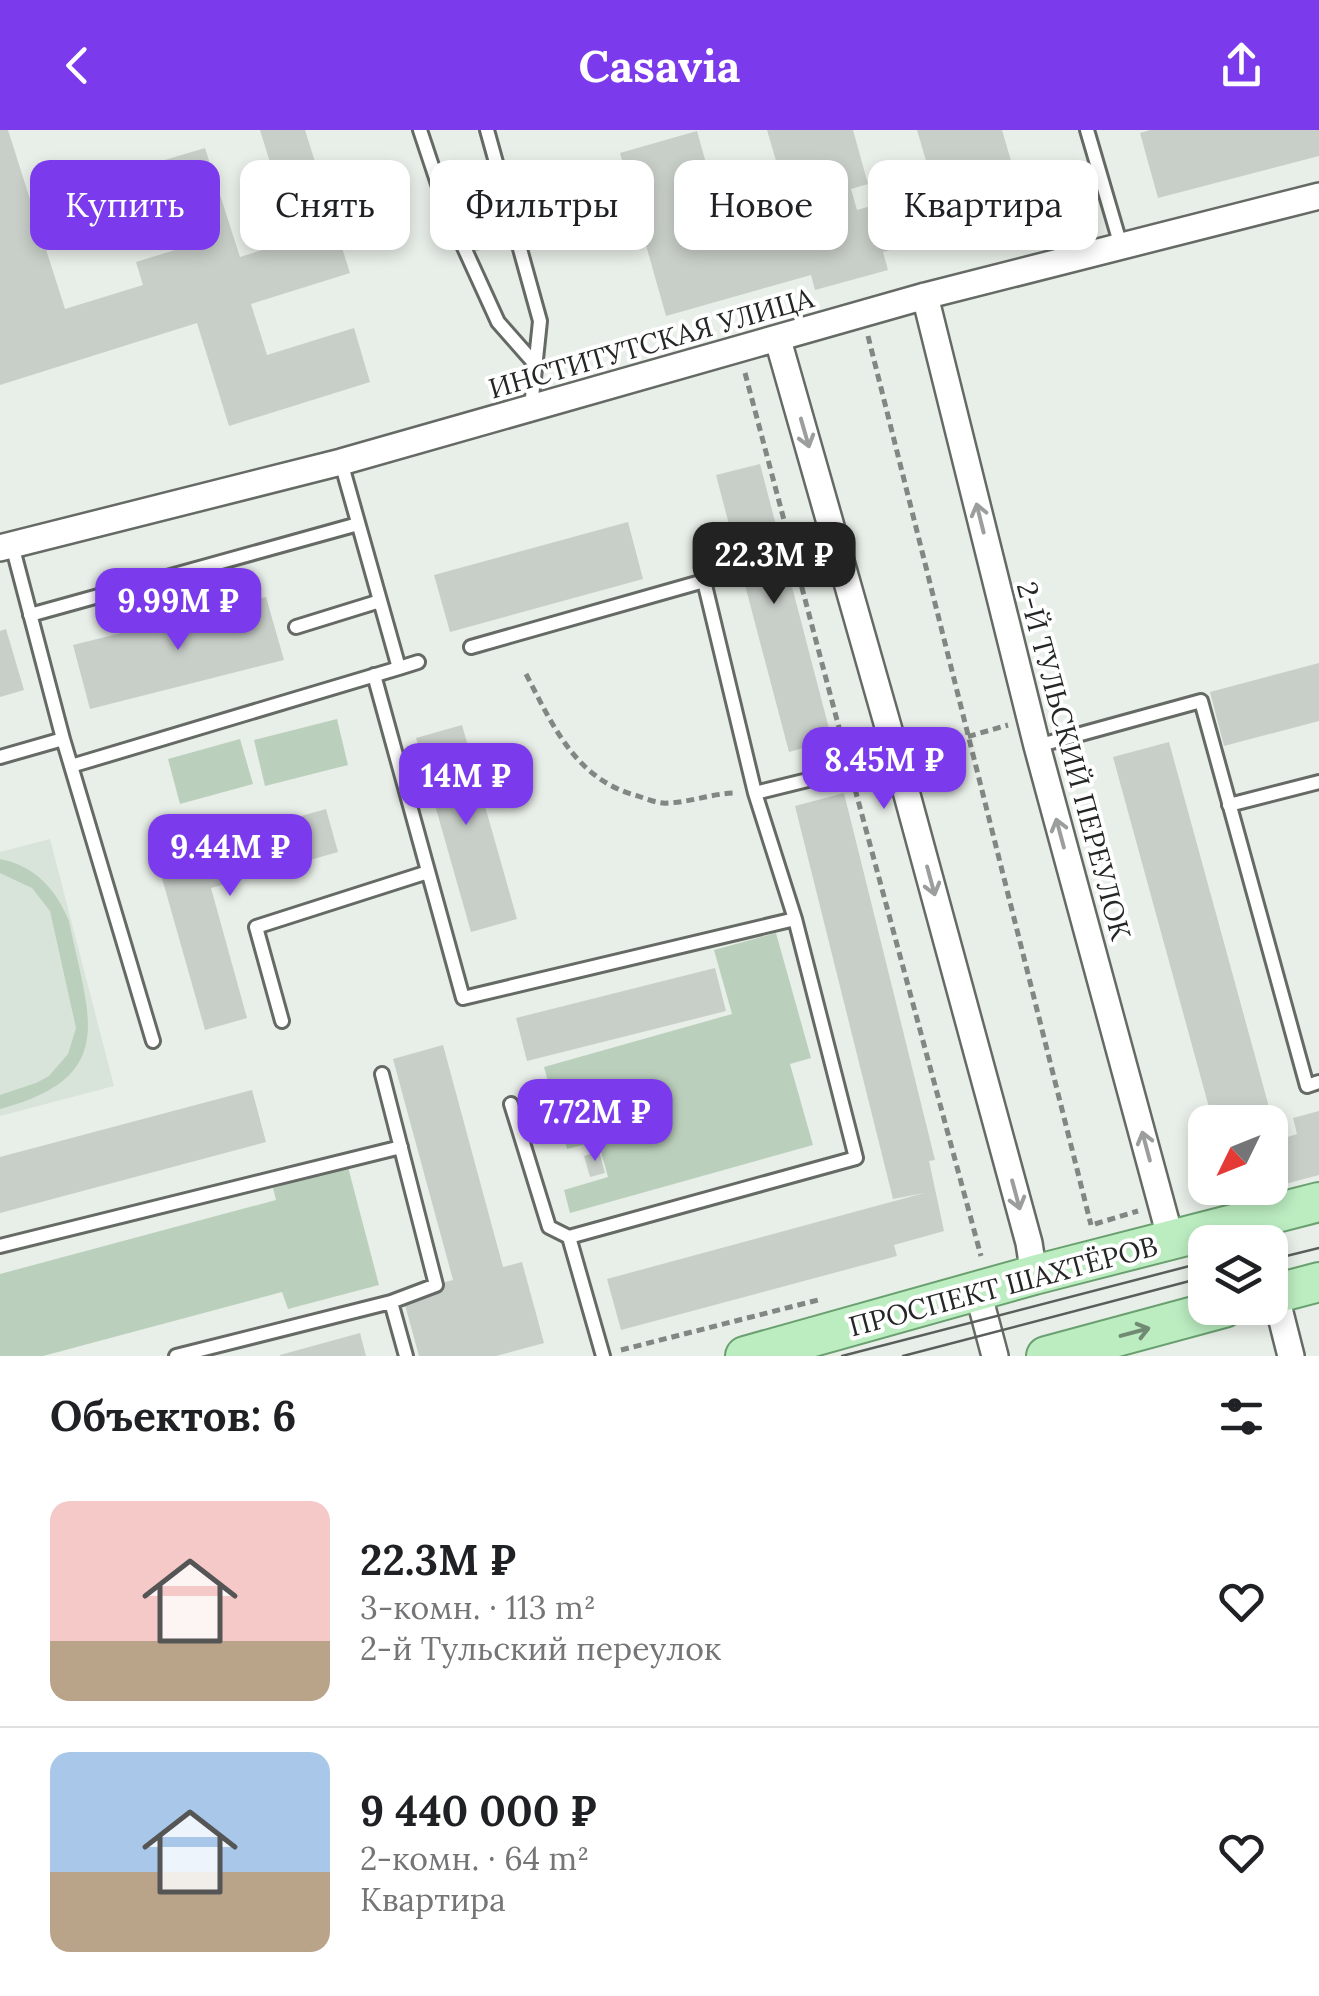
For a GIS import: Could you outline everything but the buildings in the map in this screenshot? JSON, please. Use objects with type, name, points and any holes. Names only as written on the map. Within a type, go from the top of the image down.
[{"type":"main road","name":"ПРОСПЕКТ ШАХТЁРОВ","points":[[1270,1225],[1319,1202]]},
{"type":"main road","name":"ПРОСПЕКТ ШАХТЁРОВ","points":[[745,1356],[978,1292],[1032,1259],[1166,1222],[1201,1225]]},
{"type":"main road","points":[[1288,1285],[1319,1282]]},
{"type":"main road","points":[[1046,1356],[1188,1318]]},
{"type":"street","name":"ИНСТИТУТСКАЯ УЛИЦА","points":[[6,546],[342,462],[925,296],[1319,196]]},
{"type":"street","name":"2-Й ТУЛЬСКИЙ ПЕРЕУЛОК","points":[[925,296],[1030,720],[1166,1222]]},
{"type":"street","points":[[778,340],[897,758],[1032,1259]]},
{"type":"street","points":[[978,1292],[995,1356]]},
{"type":"street","points":[[1282,1325],[1290,1356]]},
{"type":"lane","points":[[420,130],[446,208],[498,322],[535,364]]},
{"type":"lane","points":[[486,130],[540,321],[531,407]]},
{"type":"lane","points":[[1088,130],[1121,246]]},
{"type":"lane","points":[[342,462],[399,668]]},
{"type":"lane","points":[[30,615],[358,524]]},
{"type":"lane","points":[[6,546],[30,615],[62,739],[152,1040]]},
{"type":"lane","points":[[471,647],[704,581],[756,793],[795,919],[856,1158],[569,1238]]},
{"type":"lane","points":[[296,627],[380,601]]},
{"type":"lane","points":[[71,766],[418,662]]},
{"type":"lane","points":[[374,675],[463,998],[795,919]]},
{"type":"lane","points":[[1037,746],[1200,701],[1307,1086],[1319,1082]]},
{"type":"lane","points":[[0,756],[62,739]]},
{"type":"lane","points":[[756,793],[897,758]]},
{"type":"lane","points":[[1229,805],[1319,782]]},
{"type":"lane","points":[[282,1021],[256,927],[428,872]]},
{"type":"lane","points":[[176,1356],[392,1302],[436,1285],[382,1074]]},
{"type":"lane","points":[[510,1104],[550,1226],[569,1238],[602,1356]]},
{"type":"lane","points":[[0,1246],[401,1147]]},
{"type":"lane","points":[[392,1302],[406,1356]]},
{"type":"path","points":[[863,314],[1090,1225]]},
{"type":"path","points":[[739,351],[981,1258],[1032,1259]]},
{"type":"path","points":[[526,674],[558,736],[584,770],[622,792],[666,804],[713,793],[756,793]]},
{"type":"path","points":[[897,758],[968,734],[1030,720]]},
{"type":"path","points":[[1075,1230],[1090,1225],[1166,1222]]},
{"type":"path","points":[[602,1356],[830,1297]]},
{"type":"shaded area","points":[[50,839],[114,1086],[0,1116],[0,852]]},
{"type":"green space","points":[[337,719],[348,765],[265,786],[254,740]]},
{"type":"green space","points":[[240,739],[253,784],[180,804],[168,759]]},
{"type":"green space","points":[[0,859],[34,873],[64,909],[83,986],[87,1039],[80,1061],[64,1079],[38,1096],[0,1109],[0,1095],[49,1076],[68,1054],[76,1028],[50,911],[32,888],[0,873]]},
{"type":"green space","points":[[776,933],[811,1058],[790,1064],[813,1145],[570,1213],[564,1190],[608,1177],[598,1141],[567,1149],[544,1067],[732,1014],[714,950]]},
{"type":"green space","points":[[348,1167],[379,1285],[288,1309],[282,1292],[43,1356],[0,1356],[0,1274],[276,1200],[273,1188]]},
{"type":"tram line","points":[[1288,1256],[1319,1248]]},
{"type":"tram line","points":[[842,1356],[1188,1266]]},
{"type":"tram line","points":[[903,1356],[1188,1281]]}]
